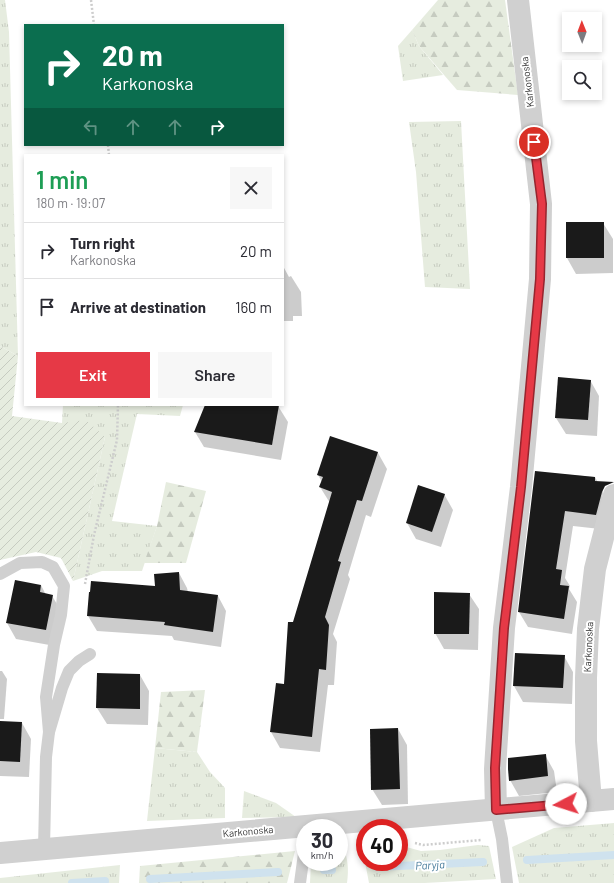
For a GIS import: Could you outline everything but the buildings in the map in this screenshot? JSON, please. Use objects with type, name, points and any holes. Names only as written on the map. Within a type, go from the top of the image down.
[{"type":"street","name":"Karkonoska","points":[[496,810],[495,768],[504,628],[521,487],[540,279],[542,204],[518,0]]},
{"type":"street","name":"Karkonoska","points":[[591,801],[586,741],[588,630],[596,569],[614,495]]},
{"type":"street","name":"Karkonoska","points":[[348,828],[496,810],[614,799]]},
{"type":"street","name":"Karkonoska","points":[[0,853],[296,834]]},
{"type":"lane","points":[[0,574],[20,563],[42,562],[53,567],[64,586],[61,615],[54,645],[46,696],[49,732]]},
{"type":"lane","points":[[44,849],[46,757],[49,732],[62,688],[69,671],[90,654]]},
{"type":"lane","points":[[496,810],[502,839],[508,883]]},
{"type":"lane","points":[[300,883],[302,871]]},
{"type":"path","points":[[91,0],[94,24]]},
{"type":"path","points":[[84,588],[94,535],[117,440],[118,406]]},
{"type":"green space","points":[[0,0],[5,0],[9,32],[18,356],[0,346]]},
{"type":"green space","points":[[438,0],[505,0],[518,95],[457,90],[419,46],[412,30]]},
{"type":"green space","points":[[412,30],[419,46],[443,75],[403,81],[398,46]]},
{"type":"green space","points":[[461,121],[470,289],[425,287],[416,172],[409,122]]},
{"type":"green space","points":[[0,346],[18,356],[12,416],[62,423],[86,420],[105,437],[73,581],[61,558],[36,552],[0,560]]},
{"type":"green space","points":[[63,406],[183,406],[180,416],[137,414],[112,521],[157,526],[142,571],[102,571],[73,581],[105,437],[62,423]]},
{"type":"green space","points":[[166,482],[206,491],[186,563],[144,563],[157,526]]},
{"type":"green space","points":[[205,690],[197,752],[155,748],[161,692]]},
{"type":"green space","points":[[155,748],[197,752],[210,772],[225,788],[225,818],[147,821]]},
{"type":"green space","points":[[244,791],[276,803],[296,817],[242,818]]},
{"type":"green space","points":[[614,823],[614,883],[519,883],[512,847],[554,828]]},
{"type":"green space","points":[[478,845],[489,846],[496,879],[425,883],[369,883],[367,871],[408,871],[408,847],[421,851]]},
{"type":"green space","points":[[295,851],[287,883],[139,883],[140,866]]},
{"type":"green space","points":[[120,865],[119,883],[0,883],[0,878]]},
{"type":"green space","points":[[311,871],[348,871],[347,883],[310,883]]},
{"type":"waterway","name":"Paryja","points":[[527,860],[614,855]]},
{"type":"waterway","name":"Paryja","points":[[408,866],[483,862]]},
{"type":"waterway","name":"Paryja","points":[[150,879],[278,872]]},
{"type":"waterway","name":"Paryja","points":[[72,883],[105,881]]},
{"type":"route","points":[[534,142],[542,204],[540,279],[521,487],[504,628],[495,768],[496,810],[566,804]]}]
